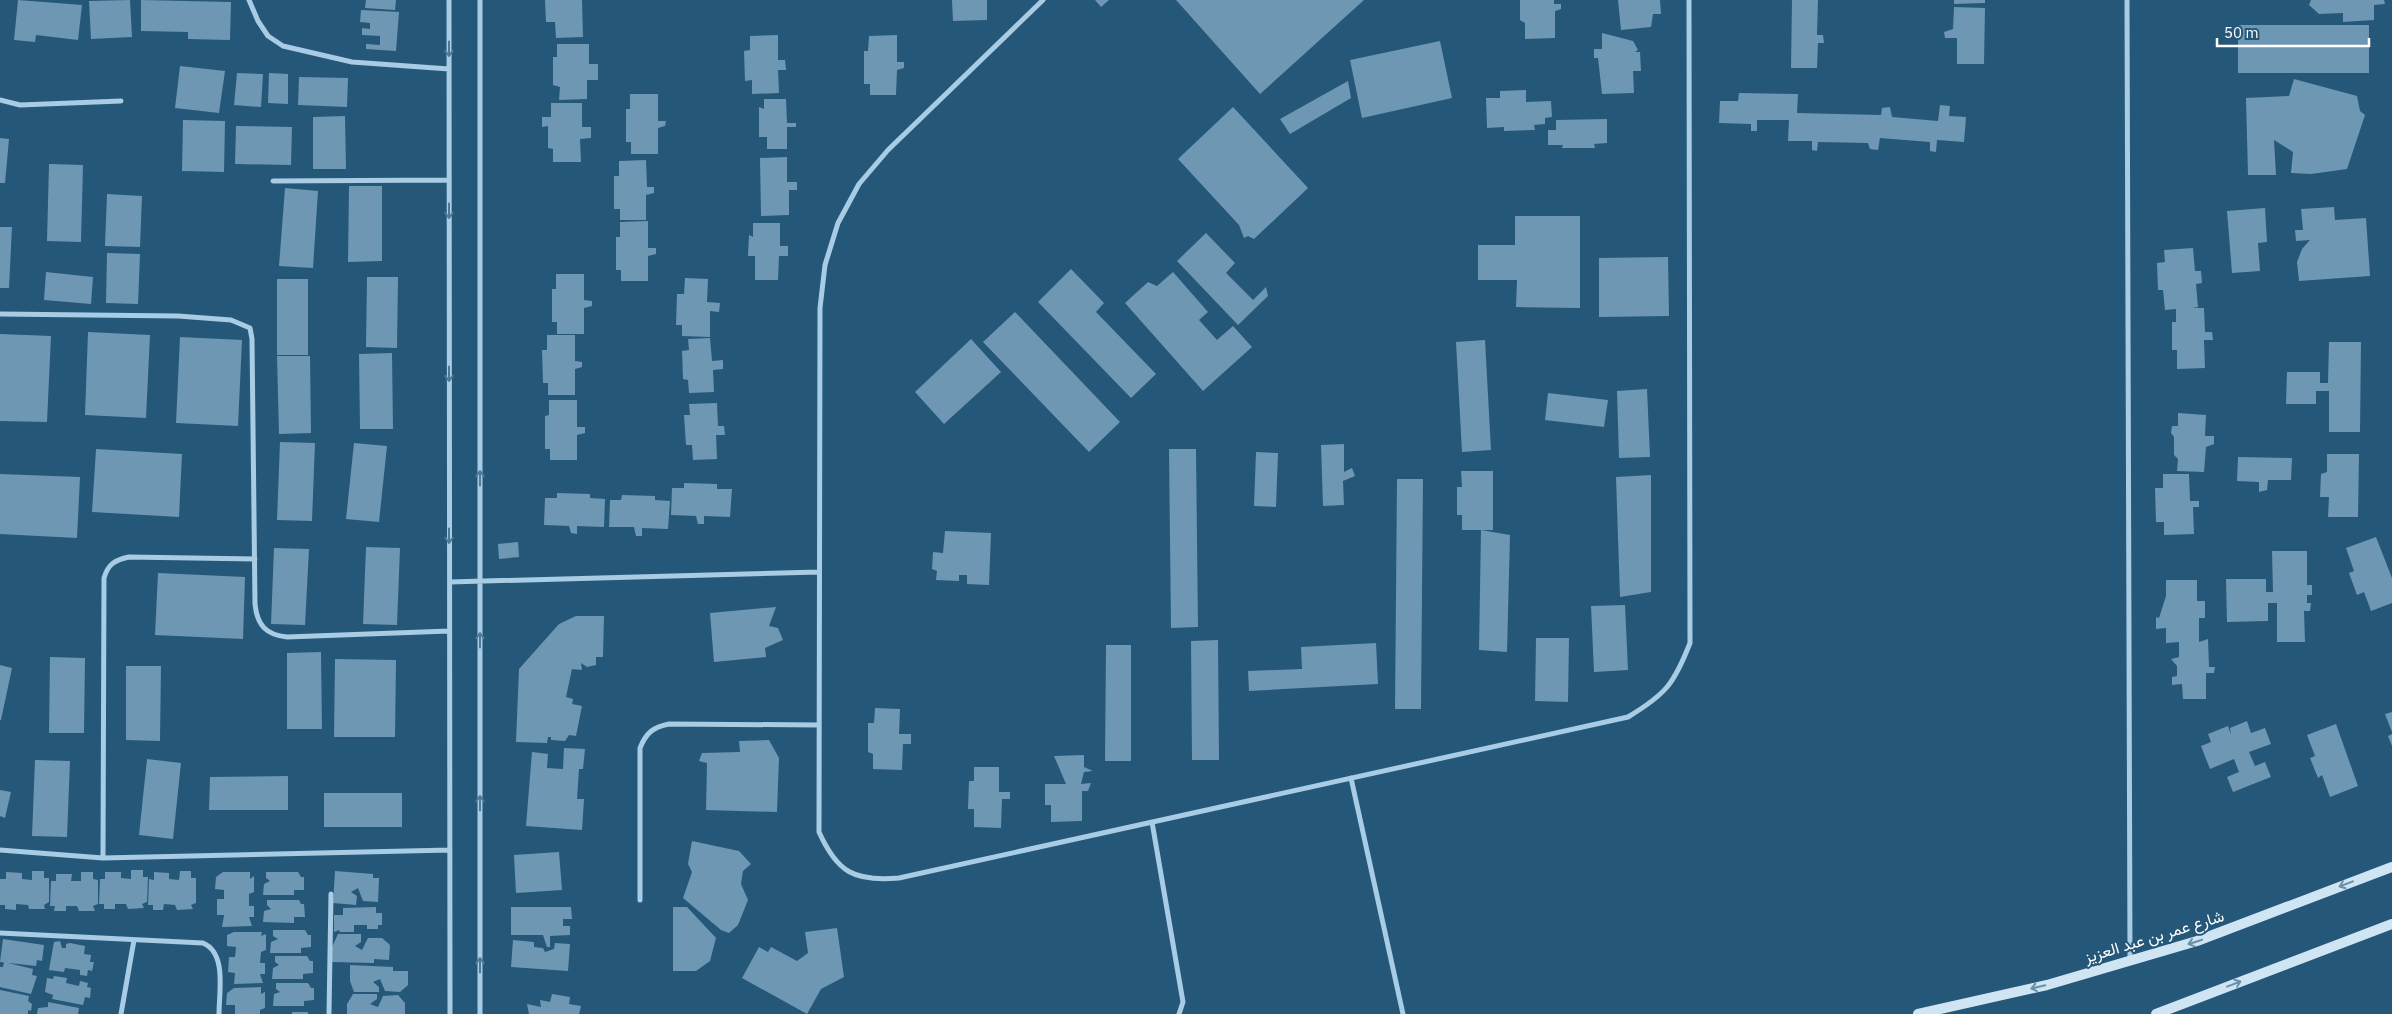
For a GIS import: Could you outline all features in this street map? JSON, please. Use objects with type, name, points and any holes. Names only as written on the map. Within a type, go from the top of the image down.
[{"type":"street","points":[[249,0],[258,21],[268,36],[283,46],[352,62],[449,69]]},
{"type":"street","points":[[449,0],[450,1014]]},
{"type":"street","points":[[480,0],[480,1014]]},
{"type":"street","points":[[1043,0],[888,150],[859,184],[838,223],[825,264],[820,308],[819,832],[830,856],[849,872],[873,880],[898,878],[1628,717],[1657,700],[1678,674],[1690,643],[1689,0]]},
{"type":"street","points":[[2127,0],[2130,961]]},
{"type":"street","points":[[0,100],[20,105],[122,101]]},
{"type":"street","points":[[273,181],[449,180]]},
{"type":"street","points":[[0,314],[178,316],[231,320],[250,328],[252,338],[256,617],[263,628],[274,636],[449,631]]},
{"type":"street","points":[[103,858],[104,578],[107,568],[117,560],[129,557],[255,559]]},
{"type":"street","points":[[450,582],[819,572]]},
{"type":"street","points":[[640,900],[640,748],[645,735],[656,727],[669,724],[819,725]]},
{"type":"street","points":[[1351,778],[1403,1014]]},
{"type":"street","points":[[1152,822],[1183,1002],[1179,1014]]},
{"type":"street","points":[[0,850],[103,858],[450,850]]},
{"type":"street","name":"شارع عمر بن عبد العزيز","points":[[1918,1014],[2047,985],[2197,941],[2392,867]]},
{"type":"street","points":[[329,1014],[331,894]]},
{"type":"street","points":[[2156,1014],[2392,924]]},
{"type":"street","points":[[0,933],[203,943],[213,949],[219,959],[219,1014]]},
{"type":"street","points":[[121,1014],[134,940]]},
{"type":"building","points":[[18,0],[82,5],[78,40],[36,35],[35,42],[14,40]]},
{"type":"building","points":[[130,0],[132,37],[91,39],[89,1]]},
{"type":"building","points":[[141,0],[231,2],[230,40],[188,39],[188,32],[141,31]]},
{"type":"building","points":[[366,0],[396,0],[395,10],[365,8]]},
{"type":"building","points":[[545,0],[582,0],[583,37],[556,38],[555,22],[546,22]]},
{"type":"building","points":[[952,0],[987,0],[987,20],[953,21]]},
{"type":"building","points":[[1095,0],[1109,0],[1101,7]]},
{"type":"building","points":[[1176,0],[1364,0],[1260,94]]},
{"type":"building","points":[[1520,0],[1554,0],[1554,4],[1561,4],[1561,9],[1555,11],[1555,38],[1525,39],[1525,23],[1520,20]]},
{"type":"building","points":[[1618,0],[1660,0],[1661,14],[1653,14],[1651,27],[1621,30]]},
{"type":"building","points":[[1792,0],[1818,0],[1817,35],[1823,35],[1824,43],[1818,43],[1817,68],[1791,68]]},
{"type":"building","points":[[1954,0],[1985,0],[1985,3],[1954,4]]},
{"type":"building","points":[[2311,0],[2384,0],[2385,4],[2374,5],[2374,20],[2343,22],[2343,13],[2319,14],[2309,5]]},
{"type":"building","points":[[1954,7],[1985,8],[1984,64],[1957,64],[1957,38],[1945,38],[1944,32],[1953,29]]},
{"type":"building","points":[[361,10],[399,12],[396,51],[366,49],[366,44],[380,45],[380,36],[362,35],[362,28],[370,29],[370,23],[360,22]]},
{"type":"building","points":[[2238,25],[2369,25],[2369,73],[2238,73]]},
{"type":"building","points":[[1602,33],[1633,41],[1638,50],[1635,52],[1640,52],[1641,71],[1633,71],[1634,93],[1602,94],[1598,58],[1594,58],[1594,49],[1602,49]]},
{"type":"building","points":[[778,35],[778,60],[785,60],[786,70],[778,70],[779,93],[752,94],[752,80],[745,81],[744,51],[750,50],[750,36]]},
{"type":"building","points":[[897,35],[897,62],[904,62],[904,68],[897,70],[896,95],[870,95],[870,84],[864,84],[864,51],[868,51],[869,36]]},
{"type":"building","points":[[1440,41],[1452,98],[1362,118],[1350,60]]},
{"type":"building","points":[[557,44],[589,44],[589,64],[598,64],[598,80],[587,80],[587,99],[559,100],[560,87],[553,85],[553,57],[557,57]]},
{"type":"building","points":[[180,66],[225,71],[219,113],[175,108]]},
{"type":"building","points":[[237,73],[263,74],[261,107],[234,105]]},
{"type":"building","points":[[269,73],[288,74],[288,104],[268,103]]},
{"type":"building","points":[[299,77],[348,78],[347,107],[298,105]]},
{"type":"building","points":[[2294,79],[2357,96],[2360,111],[2365,115],[2347,169],[2311,174],[2291,173],[2293,152],[2274,140],[2276,175],[2248,175],[2246,98],[2289,96]]},
{"type":"building","points":[[1348,81],[1351,98],[1290,134],[1280,119]]},
{"type":"building","points":[[1526,90],[1526,102],[1551,101],[1552,117],[1545,118],[1545,124],[1534,125],[1535,130],[1504,131],[1504,127],[1487,128],[1486,98],[1500,98],[1500,91]]},
{"type":"building","points":[[1739,93],[1798,94],[1797,113],[1881,115],[1882,108],[1890,107],[1892,117],[1938,121],[1940,105],[1950,106],[1949,116],[1966,117],[1964,142],[1937,140],[1936,152],[1930,151],[1930,142],[1880,138],[1878,150],[1870,149],[1868,143],[1818,142],[1817,151],[1812,150],[1812,141],[1788,141],[1789,120],[1757,120],[1757,131],[1751,131],[1751,124],[1719,123],[1720,101],[1738,101]]},
{"type":"building","points":[[630,94],[658,94],[658,121],[666,121],[665,126],[658,128],[658,154],[631,154],[631,142],[626,142],[626,109],[630,109]]},
{"type":"building","points":[[764,99],[786,99],[787,123],[796,123],[796,127],[787,127],[787,149],[767,149],[767,137],[759,137],[759,107],[764,109]]},
{"type":"building","points":[[551,103],[582,103],[582,127],[591,127],[591,138],[580,139],[581,162],[553,162],[553,149],[548,148],[548,126],[542,127],[542,117],[551,117]]},
{"type":"building","points":[[1233,107],[1308,188],[1254,239],[1248,236],[1244,238],[1239,225],[1178,159]]},
{"type":"building","points":[[345,116],[346,169],[313,169],[313,117]]},
{"type":"building","points":[[1607,119],[1607,143],[1594,144],[1595,148],[1562,148],[1563,145],[1548,145],[1548,130],[1556,130],[1556,120]]},
{"type":"building","points":[[183,120],[225,121],[224,172],[182,171]]},
{"type":"building","points":[[236,126],[292,127],[291,165],[235,164]]},
{"type":"building","points":[[0,138],[9,139],[5,183],[0,183]]},
{"type":"building","points":[[787,157],[787,182],[797,182],[797,190],[789,190],[789,215],[761,216],[760,158]]},
{"type":"building","points":[[646,160],[647,187],[654,187],[654,193],[646,195],[646,220],[620,220],[620,209],[614,209],[614,176],[619,176],[619,161]]},
{"type":"building","points":[[49,164],[83,165],[81,242],[47,241]]},
{"type":"building","points":[[349,186],[382,186],[382,261],[348,262]]},
{"type":"building","points":[[285,188],[318,191],[313,268],[279,266]]},
{"type":"building","points":[[107,194],[142,196],[140,247],[105,246]]},
{"type":"building","points":[[2334,207],[2335,220],[2366,218],[2370,276],[2299,281],[2297,262],[2302,249],[2310,240],[2296,241],[2295,230],[2303,230],[2301,209]]},
{"type":"building","points":[[2265,208],[2267,242],[2258,243],[2260,271],[2232,273],[2227,211]]},
{"type":"building","points":[[1515,216],[1580,216],[1580,308],[1516,307],[1517,280],[1478,280],[1478,245],[1515,245]]},
{"type":"building","points":[[648,221],[648,248],[656,248],[656,254],[648,256],[648,281],[621,281],[621,270],[616,270],[616,237],[620,237],[620,222]]},
{"type":"building","points":[[753,223],[780,223],[780,246],[788,246],[788,256],[779,256],[778,280],[755,280],[755,256],[748,256],[749,235],[753,237]]},
{"type":"building","points":[[0,227],[12,227],[9,288],[0,288]]},
{"type":"building","points":[[1206,233],[1235,263],[1226,273],[1253,300],[1266,287],[1268,296],[1238,325],[1177,261]]},
{"type":"building","points":[[2193,248],[2195,271],[2201,271],[2202,283],[2196,284],[2198,307],[2192,308],[2204,308],[2205,332],[2212,332],[2213,340],[2204,340],[2205,368],[2177,369],[2177,350],[2172,350],[2172,322],[2176,322],[2176,309],[2165,310],[2163,290],[2158,290],[2157,263],[2165,262],[2164,250]]},
{"type":"building","points":[[107,253],[140,254],[138,304],[106,303]]},
{"type":"building","points":[[1668,257],[1669,316],[1599,317],[1599,258]]},
{"type":"building","points":[[1071,269],[1104,303],[1096,312],[1156,374],[1131,398],[1038,302]]},
{"type":"building","points":[[46,272],[93,277],[91,304],[44,300]]},
{"type":"building","points":[[1173,272],[1208,312],[1199,320],[1217,340],[1233,326],[1252,347],[1203,391],[1125,303],[1148,282],[1157,286]]},
{"type":"building","points":[[556,274],[584,274],[584,300],[592,301],[592,306],[584,308],[584,334],[557,334],[557,322],[552,322],[552,289],[556,289]]},
{"type":"building","points":[[367,277],[398,277],[397,348],[366,347]]},
{"type":"building","points":[[685,278],[708,279],[707,302],[720,303],[719,312],[710,311],[710,337],[682,336],[682,325],[676,325],[677,294],[684,294]]},
{"type":"building","points":[[277,279],[308,279],[308,355],[277,355]]},
{"type":"building","points":[[1015,312],[1120,422],[1089,452],[983,342]]},
{"type":"building","points":[[88,332],[150,335],[146,418],[85,415]]},
{"type":"building","points":[[0,334],[51,336],[47,422],[0,421]]},
{"type":"building","points":[[547,335],[575,335],[575,361],[582,362],[582,367],[575,369],[575,395],[548,395],[548,383],[543,383],[542,350],[547,350]]},
{"type":"building","points":[[180,337],[242,340],[238,426],[176,423]]},
{"type":"building","points":[[710,338],[712,361],[723,360],[723,369],[713,370],[714,392],[689,393],[688,380],[683,379],[682,351],[689,350],[688,339]]},
{"type":"building","points":[[971,339],[1001,372],[944,424],[915,392]]},
{"type":"building","points":[[1485,340],[1491,450],[1462,452],[1456,342]]},
{"type":"building","points":[[2329,342],[2361,342],[2360,432],[2329,432],[2329,391],[2316,391],[2316,404],[2286,404],[2287,372],[2320,372],[2320,383],[2328,383]]},
{"type":"building","points":[[392,353],[393,429],[360,429],[359,354]]},
{"type":"building","points":[[277,356],[310,356],[311,433],[279,434]]},
{"type":"building","points":[[1647,389],[1650,457],[1619,458],[1617,391]]},
{"type":"building","points":[[1548,393],[1608,400],[1604,427],[1545,420]]},
{"type":"building","points":[[549,400],[577,400],[577,427],[585,427],[585,433],[577,435],[577,460],[550,460],[550,449],[545,449],[545,416],[549,415]]},
{"type":"building","points":[[717,403],[718,426],[724,426],[725,435],[716,435],[717,459],[693,460],[692,445],[686,445],[684,415],[690,415],[689,404]]},
{"type":"building","points":[[2178,413],[2206,415],[2205,436],[2214,436],[2214,444],[2206,447],[2204,472],[2177,471],[2178,459],[2174,455],[2174,437],[2171,433],[2172,426],[2178,426]]},
{"type":"building","points":[[280,442],[315,443],[312,521],[277,520]]},
{"type":"building","points":[[354,443],[387,446],[379,522],[346,519]]},
{"type":"building","points":[[1344,444],[1344,472],[1352,468],[1355,476],[1343,481],[1344,505],[1323,506],[1321,445]]},
{"type":"building","points":[[96,449],[182,454],[179,517],[92,512]]},
{"type":"building","points":[[1169,449],[1196,449],[1198,627],[1171,628]]},
{"type":"building","points":[[1256,452],[1278,453],[1276,507],[1254,506]]},
{"type":"building","points":[[2327,454],[2359,454],[2358,517],[2328,517],[2329,497],[2320,497],[2321,474],[2327,472]]},
{"type":"building","points":[[2238,457],[2292,458],[2291,480],[2268,480],[2267,490],[2259,492],[2259,482],[2237,481]]},
{"type":"building","points":[[1461,471],[1493,471],[1493,530],[1462,530],[1462,515],[1457,515],[1457,487],[1462,487]]},
{"type":"building","points":[[0,474],[80,477],[77,538],[0,534]]},
{"type":"building","points":[[2163,474],[2189,474],[2190,501],[2199,501],[2199,507],[2193,507],[2194,534],[2164,535],[2164,522],[2156,522],[2155,488],[2163,488]]},
{"type":"building","points":[[1651,475],[1651,592],[1620,597],[1616,477]]},
{"type":"building","points":[[1397,479],[1423,479],[1421,709],[1395,709]]},
{"type":"building","points":[[684,483],[717,484],[717,489],[732,489],[730,517],[704,516],[704,524],[698,524],[696,516],[671,515],[672,488],[684,488]]},
{"type":"building","points":[[557,493],[590,494],[590,498],[605,499],[604,527],[577,526],[577,534],[571,533],[569,526],[544,525],[545,498],[557,498]]},
{"type":"building","points":[[622,495],[655,496],[655,500],[670,501],[668,529],[642,528],[642,536],[636,536],[634,527],[609,527],[610,500],[621,500]]},
{"type":"building","points":[[1481,530],[1510,535],[1507,652],[1479,650]]},
{"type":"building","points":[[945,531],[991,533],[989,585],[967,584],[967,575],[959,575],[959,581],[936,580],[937,571],[932,569],[933,552],[943,553]]},
{"type":"building","points":[[2376,537],[2392,578],[2392,603],[2371,611],[2364,592],[2357,595],[2349,573],[2354,571],[2346,548]]},
{"type":"building","points":[[518,542],[519,557],[499,559],[498,544]]},
{"type":"building","points":[[366,547],[400,548],[397,625],[363,624]]},
{"type":"building","points":[[274,548],[309,549],[305,625],[271,624]]},
{"type":"building","points":[[2272,551],[2307,551],[2307,585],[2312,585],[2312,595],[2307,595],[2307,603],[2311,603],[2310,611],[2304,611],[2305,642],[2277,642],[2277,603],[2268,603],[2268,621],[2227,622],[2226,579],[2266,579],[2266,592],[2273,592]]},
{"type":"building","points":[[158,573],[245,577],[243,639],[155,635]]},
{"type":"building","points":[[2166,580],[2197,580],[2197,601],[2205,601],[2205,618],[2199,618],[2199,642],[2208,639],[2209,667],[2215,667],[2214,673],[2206,673],[2206,699],[2183,699],[2182,684],[2172,685],[2172,677],[2177,676],[2177,666],[2171,659],[2179,657],[2179,642],[2166,643],[2166,628],[2156,629],[2156,617],[2159,618],[2166,596]]},
{"type":"building","points":[[1625,605],[1628,670],[1594,672],[1591,606]]},
{"type":"building","points":[[776,607],[769,626],[778,628],[783,640],[765,648],[766,657],[714,662],[710,613]]},
{"type":"building","points":[[576,616],[604,616],[603,657],[596,657],[596,665],[587,667],[581,663],[582,670],[572,669],[566,697],[573,699],[572,704],[582,706],[576,736],[569,735],[565,741],[551,740],[551,737],[548,737],[547,743],[516,742],[519,669],[559,624]]},
{"type":"building","points":[[1536,638],[1569,638],[1568,702],[1535,701]]},
{"type":"building","points":[[1218,640],[1219,760],[1192,760],[1191,641]]},
{"type":"building","points":[[1376,643],[1378,684],[1249,691],[1248,671],[1302,669],[1301,647]]},
{"type":"building","points":[[1106,645],[1131,645],[1131,761],[1105,761]]},
{"type":"building","points":[[321,652],[322,729],[287,729],[287,653]]},
{"type":"building","points":[[50,657],[85,658],[84,733],[49,733]]},
{"type":"building","points":[[335,659],[396,660],[395,737],[334,737]]},
{"type":"building","points":[[0,665],[12,668],[1,720],[0,720]]},
{"type":"building","points":[[126,666],[161,666],[160,741],[126,740]]},
{"type":"building","points":[[875,708],[900,709],[899,734],[911,734],[911,744],[903,744],[902,770],[873,769],[873,754],[868,752],[868,723],[874,723]]},
{"type":"building","points":[[2392,712],[2392,732],[2385,714]]},
{"type":"building","points":[[2247,721],[2251,733],[2265,728],[2271,744],[2249,752],[2255,766],[2265,762],[2271,777],[2233,792],[2227,777],[2239,772],[2234,759],[2210,769],[2201,746],[2211,742],[2208,734],[2228,726],[2231,735],[2230,728]]},
{"type":"building","points":[[2336,724],[2358,786],[2330,797],[2322,775],[2318,778],[2310,758],[2315,756],[2307,735]]},
{"type":"building","points":[[2392,734],[2392,746],[2388,736]]},
{"type":"building","points":[[769,740],[779,758],[777,812],[706,810],[707,763],[699,761],[702,753],[740,752],[739,741]]},
{"type":"building","points":[[564,748],[585,749],[583,769],[579,769],[577,799],[584,799],[582,830],[526,826],[532,752],[548,754],[547,768],[563,769]]},
{"type":"building","points":[[1084,755],[1084,767],[1093,771],[1084,772],[1081,784],[1091,783],[1088,791],[1082,791],[1082,821],[1051,822],[1051,805],[1045,805],[1045,784],[1066,784],[1054,756]]},
{"type":"building","points":[[147,759],[181,763],[173,839],[139,835]]},
{"type":"building","points":[[35,760],[70,761],[67,837],[32,836]]},
{"type":"building","points":[[974,767],[999,767],[999,792],[1010,792],[1010,799],[1002,799],[1001,828],[974,827],[974,809],[968,809],[969,781],[974,781]]},
{"type":"building","points":[[288,776],[288,810],[209,810],[210,777]]},
{"type":"building","points":[[0,790],[11,792],[5,818],[0,816]]},
{"type":"building","points":[[324,793],[402,793],[402,827],[324,827]]},
{"type":"building","points":[[692,841],[739,851],[751,864],[743,871],[741,884],[748,900],[738,925],[729,933],[721,930],[683,898],[692,872],[688,864]]},
{"type":"building","points":[[559,852],[562,890],[516,893],[514,855]]},
{"type":"building","points":[[131,870],[143,870],[143,877],[148,877],[147,902],[142,904],[144,908],[128,909],[126,904],[115,904],[115,909],[104,909],[104,904],[99,904],[100,879],[105,879],[105,872],[121,872],[121,878],[131,879]]},
{"type":"building","points":[[32,871],[44,871],[44,878],[49,878],[49,902],[44,905],[45,909],[29,909],[28,905],[16,904],[16,910],[5,909],[5,905],[0,905],[0,879],[6,879],[6,872],[22,873],[22,879],[32,880]]},
{"type":"building","points":[[180,871],[191,871],[191,878],[196,878],[196,903],[191,905],[193,909],[177,910],[175,905],[164,904],[163,910],[153,910],[153,905],[148,905],[149,879],[154,880],[154,872],[169,873],[169,879],[179,880]]},
{"type":"building","points":[[335,871],[373,874],[373,878],[379,878],[378,902],[363,901],[358,888],[351,892],[357,896],[356,905],[333,903]]},
{"type":"building","points":[[81,872],[93,872],[93,879],[98,880],[98,904],[93,906],[95,911],[79,911],[77,906],[66,906],[66,911],[54,911],[55,906],[50,906],[51,881],[56,881],[56,874],[72,874],[71,881],[81,881]]},
{"type":"building","points":[[223,872],[250,872],[250,879],[254,876],[254,892],[249,894],[249,906],[254,906],[254,917],[249,917],[252,926],[222,927],[224,915],[217,915],[217,899],[224,899],[224,890],[215,889],[216,877]]},
{"type":"building","points":[[266,872],[298,872],[301,877],[304,877],[304,890],[294,890],[294,895],[263,895],[264,884],[270,881],[266,878]]},
{"type":"building","points":[[267,900],[299,900],[301,904],[304,904],[305,917],[294,917],[294,923],[263,922],[264,911],[271,909],[267,905]]},
{"type":"building","points":[[376,907],[376,913],[382,913],[382,925],[378,925],[378,929],[367,929],[367,925],[354,925],[354,932],[340,932],[339,930],[334,932],[334,915],[343,915],[343,908]]},
{"type":"building","points":[[511,907],[571,907],[572,919],[563,919],[563,926],[570,926],[570,935],[550,936],[550,947],[547,947],[543,935],[511,935]]},
{"type":"building","points":[[673,907],[687,907],[716,938],[710,961],[696,971],[673,971]]},
{"type":"building","points":[[837,928],[844,977],[821,989],[807,1014],[742,978],[759,947],[768,952],[771,947],[797,961],[808,953],[805,932]]},
{"type":"building","points":[[273,930],[305,930],[308,935],[311,935],[311,947],[301,948],[301,953],[270,953],[271,942],[278,939],[273,936]]},
{"type":"building","points":[[234,932],[262,932],[261,936],[266,934],[266,950],[261,952],[260,963],[265,963],[265,974],[260,974],[263,983],[234,984],[235,973],[228,972],[229,957],[235,957],[236,947],[227,946],[227,935]]},
{"type":"building","points":[[338,934],[361,934],[361,942],[355,946],[362,950],[368,938],[382,938],[390,945],[389,960],[374,959],[374,963],[331,962],[332,947]]},
{"type":"building","points":[[3,939],[44,945],[42,961],[37,960],[36,966],[0,962]]},
{"type":"building","points":[[513,940],[534,942],[534,947],[543,948],[545,952],[554,949],[555,943],[570,944],[568,971],[511,967]]},
{"type":"building","points":[[60,941],[62,948],[66,948],[66,944],[70,943],[85,946],[84,954],[91,955],[90,962],[94,962],[92,971],[88,970],[87,976],[80,975],[80,970],[65,968],[64,972],[49,970],[54,942]]},
{"type":"building","points":[[275,956],[307,956],[310,961],[313,961],[313,973],[303,974],[303,979],[272,979],[273,968],[279,965],[275,962]]},
{"type":"building","points":[[4,962],[33,969],[32,975],[37,976],[31,994],[0,987],[0,967],[3,967]]},
{"type":"building","points":[[350,965],[393,967],[393,971],[408,971],[408,985],[400,992],[385,991],[380,979],[373,982],[379,987],[379,992],[354,992],[350,981]]},
{"type":"building","points":[[54,976],[67,978],[66,983],[79,986],[80,981],[88,983],[87,987],[91,988],[90,998],[85,997],[83,1005],[52,999],[53,995],[45,992],[47,978],[53,979]]},
{"type":"building","points":[[276,983],[308,983],[311,988],[314,988],[314,1000],[304,1001],[304,1006],[273,1006],[274,994],[280,992],[276,989]]},
{"type":"building","points":[[261,987],[261,994],[265,992],[265,1008],[260,1010],[260,1014],[235,1014],[235,1005],[226,1005],[227,993],[234,988]]},
{"type":"building","points":[[0,990],[29,996],[28,1001],[32,1004],[31,1011],[28,1010],[28,1014],[0,1014]]},
{"type":"building","points":[[353,994],[377,994],[377,999],[370,1004],[378,1007],[383,996],[398,995],[405,1003],[405,1014],[347,1014],[347,1004]]},
{"type":"building","points":[[552,994],[570,997],[569,1004],[581,1006],[579,1014],[529,1014],[527,1004],[541,1007],[540,1000],[550,1002]]},
{"type":"building","points":[[48,1002],[79,1008],[78,1014],[37,1014],[38,1008],[48,1007]]},
{"type":"building","points":[[292,1012],[308,1012],[308,1014],[292,1014]]}]
